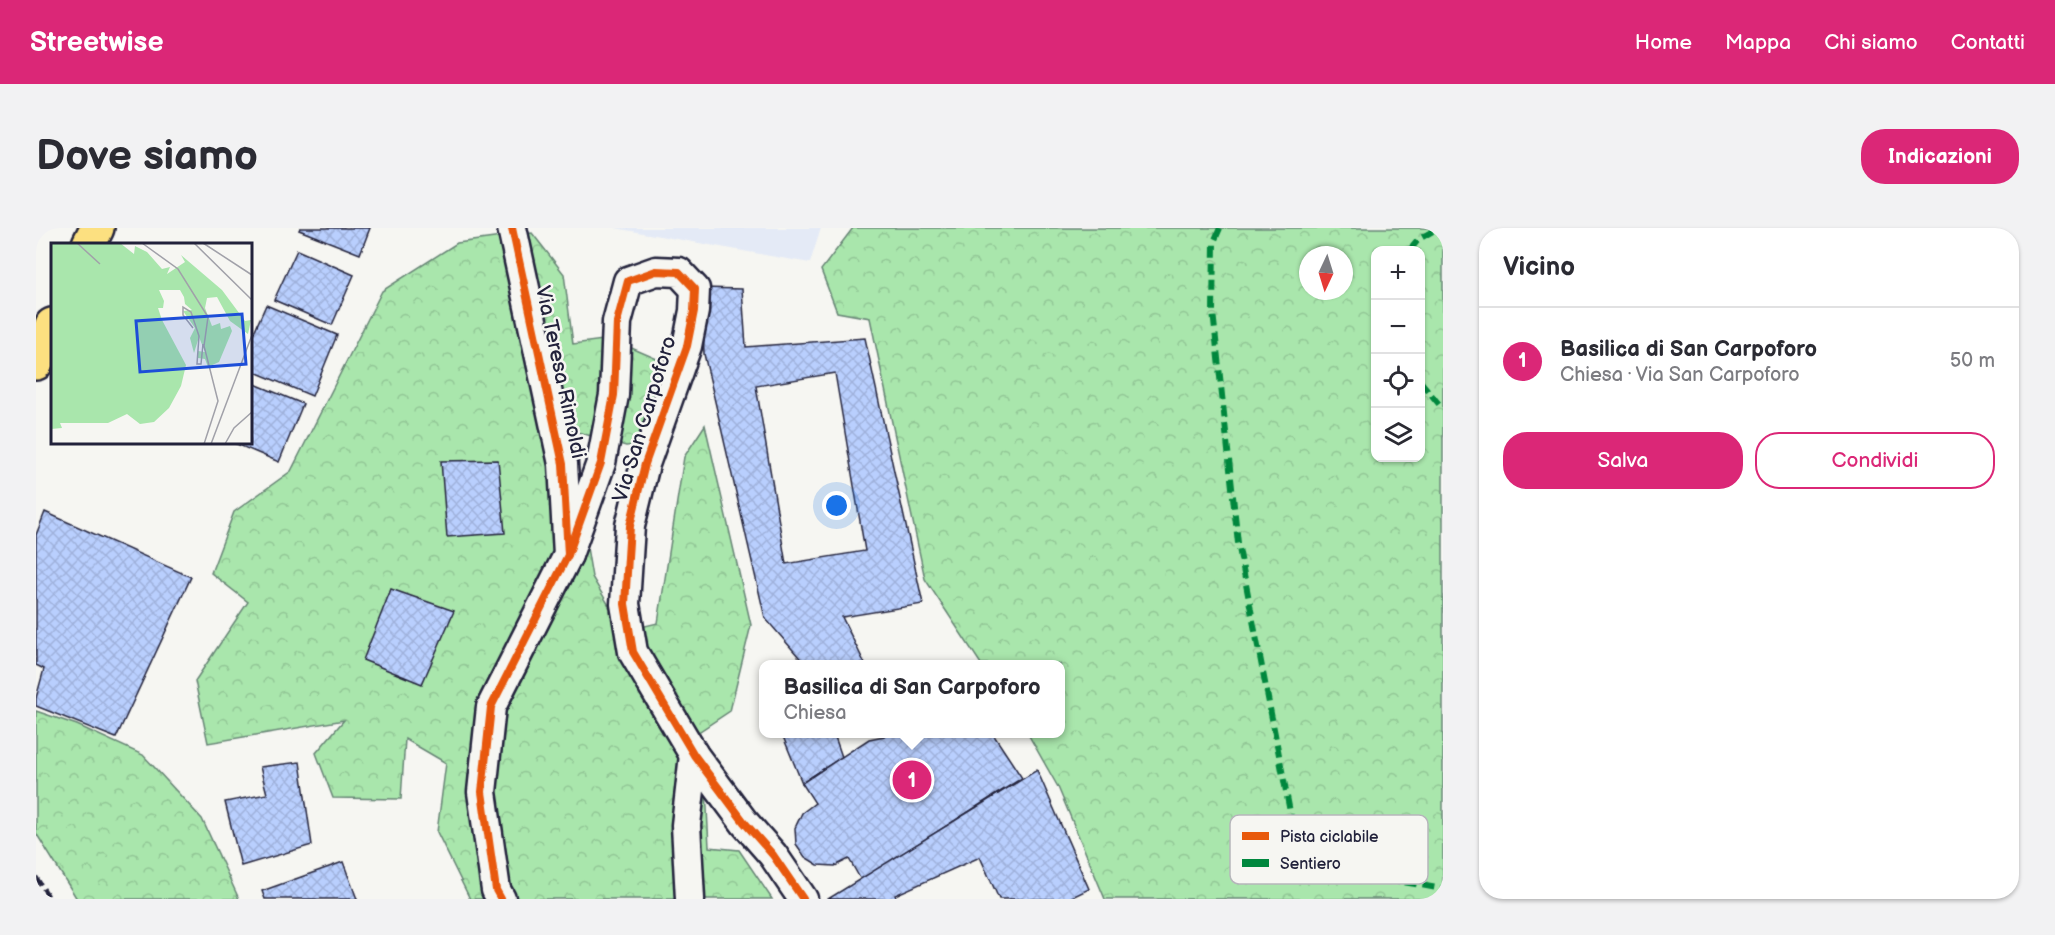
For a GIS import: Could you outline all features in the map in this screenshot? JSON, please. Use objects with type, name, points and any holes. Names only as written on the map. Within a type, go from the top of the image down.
[{"type":"main road","points":[[90,243],[97,228]]},
{"type":"main road","points":[[36,363],[51,327]]},
{"type":"street","name":"Via Teresa Rimoldi","points":[[512,228],[563,464],[568,555]]},
{"type":"street","name":"Via San Carpoforo","points":[[568,555],[601,463],[614,395],[617,322],[628,281],[656,271],[679,272],[695,289],[694,311],[687,346],[645,464],[630,526],[625,604],[633,652],[694,755],[744,822],[773,855],[803,899]]},
{"type":"street","points":[[501,899],[496,891],[482,792],[491,707],[568,555]]},
{"type":"street","points":[[690,899],[686,825],[694,755]]},
{"type":"shaded area","points":[[615,228],[821,228],[810,263]]},
{"type":"green space","points":[[853,228],[1443,228],[1443,899],[1105,899],[1058,787],[1030,738],[1065,738],[1065,660],[978,660],[925,579],[870,318],[837,312],[821,270]]},
{"type":"green space","points":[[532,233],[564,274],[573,344],[611,339],[666,363],[650,443],[626,446],[567,429],[592,577],[624,631],[658,623],[684,457],[705,425],[751,625],[730,711],[676,747],[706,789],[709,847],[739,850],[772,899],[470,899],[437,832],[446,763],[405,739],[401,799],[333,798],[316,753],[344,720],[208,743],[195,681],[248,602],[211,573],[234,512],[291,471],[382,291],[457,243]]},
{"type":"green space","points":[[36,711],[77,725],[143,755],[202,819],[239,899],[77,899],[36,833]]},
{"type":"building","points":[[300,228],[370,228],[360,254],[299,230]]},
{"type":"building","points":[[297,250],[354,275],[332,325],[274,300]]},
{"type":"building","points":[[702,288],[742,289],[746,347],[865,338],[923,604],[842,617],[863,660],[802,660],[765,618],[704,354]],"holes":[[[835,373],[865,551],[786,564],[756,386]]]},
{"type":"building","points":[[266,305],[337,335],[312,396],[252,371],[252,336]]},
{"type":"building","points":[[252,383],[303,404],[279,462],[237,444],[252,444]]},
{"type":"building","points":[[498,460],[505,533],[447,537],[441,461]]},
{"type":"building","points":[[45,512],[191,577],[116,738],[36,706],[44,669],[36,665],[36,535]]},
{"type":"building","points":[[391,589],[454,611],[422,684],[363,660]]},
{"type":"building","points":[[784,738],[835,738],[842,757],[802,783]]},
{"type":"building","points":[[996,738],[1022,778],[861,880],[849,859],[835,866],[818,865],[805,857],[796,844],[795,828],[802,813],[815,803],[802,783],[869,739]]},
{"type":"building","points":[[300,762],[312,845],[241,866],[225,802],[267,794],[260,767]]},
{"type":"building","points":[[1037,770],[1089,889],[1068,899],[999,899],[980,857],[895,895],[897,899],[828,899]]},
{"type":"building","points":[[343,862],[357,899],[265,899],[262,891]]},
{"type":"railway","points":[[36,877],[50,899]]},
{"type":"marked path","points":[[1220,228],[1214,242],[1213,312],[1238,543],[1291,815]]},
{"type":"marked path","points":[[1413,246],[1419,239],[1438,228]]},
{"type":"marked path","points":[[1425,387],[1443,409]]},
{"type":"marked path","points":[[1414,884],[1443,889]]},
{"type":"cycle path","points":[[501,899],[496,890],[482,792],[491,707],[568,555],[563,464],[512,228]]},
{"type":"cycle path","points":[[568,555],[601,463],[614,395],[617,322],[628,281],[656,271],[679,272],[695,289],[694,311],[687,346],[645,464],[630,526],[625,604],[633,652],[694,755],[744,822],[773,855],[803,899]]},
{"type":"place","name":"Basilica di San Carpoforo","points":[[912,780]]}]
